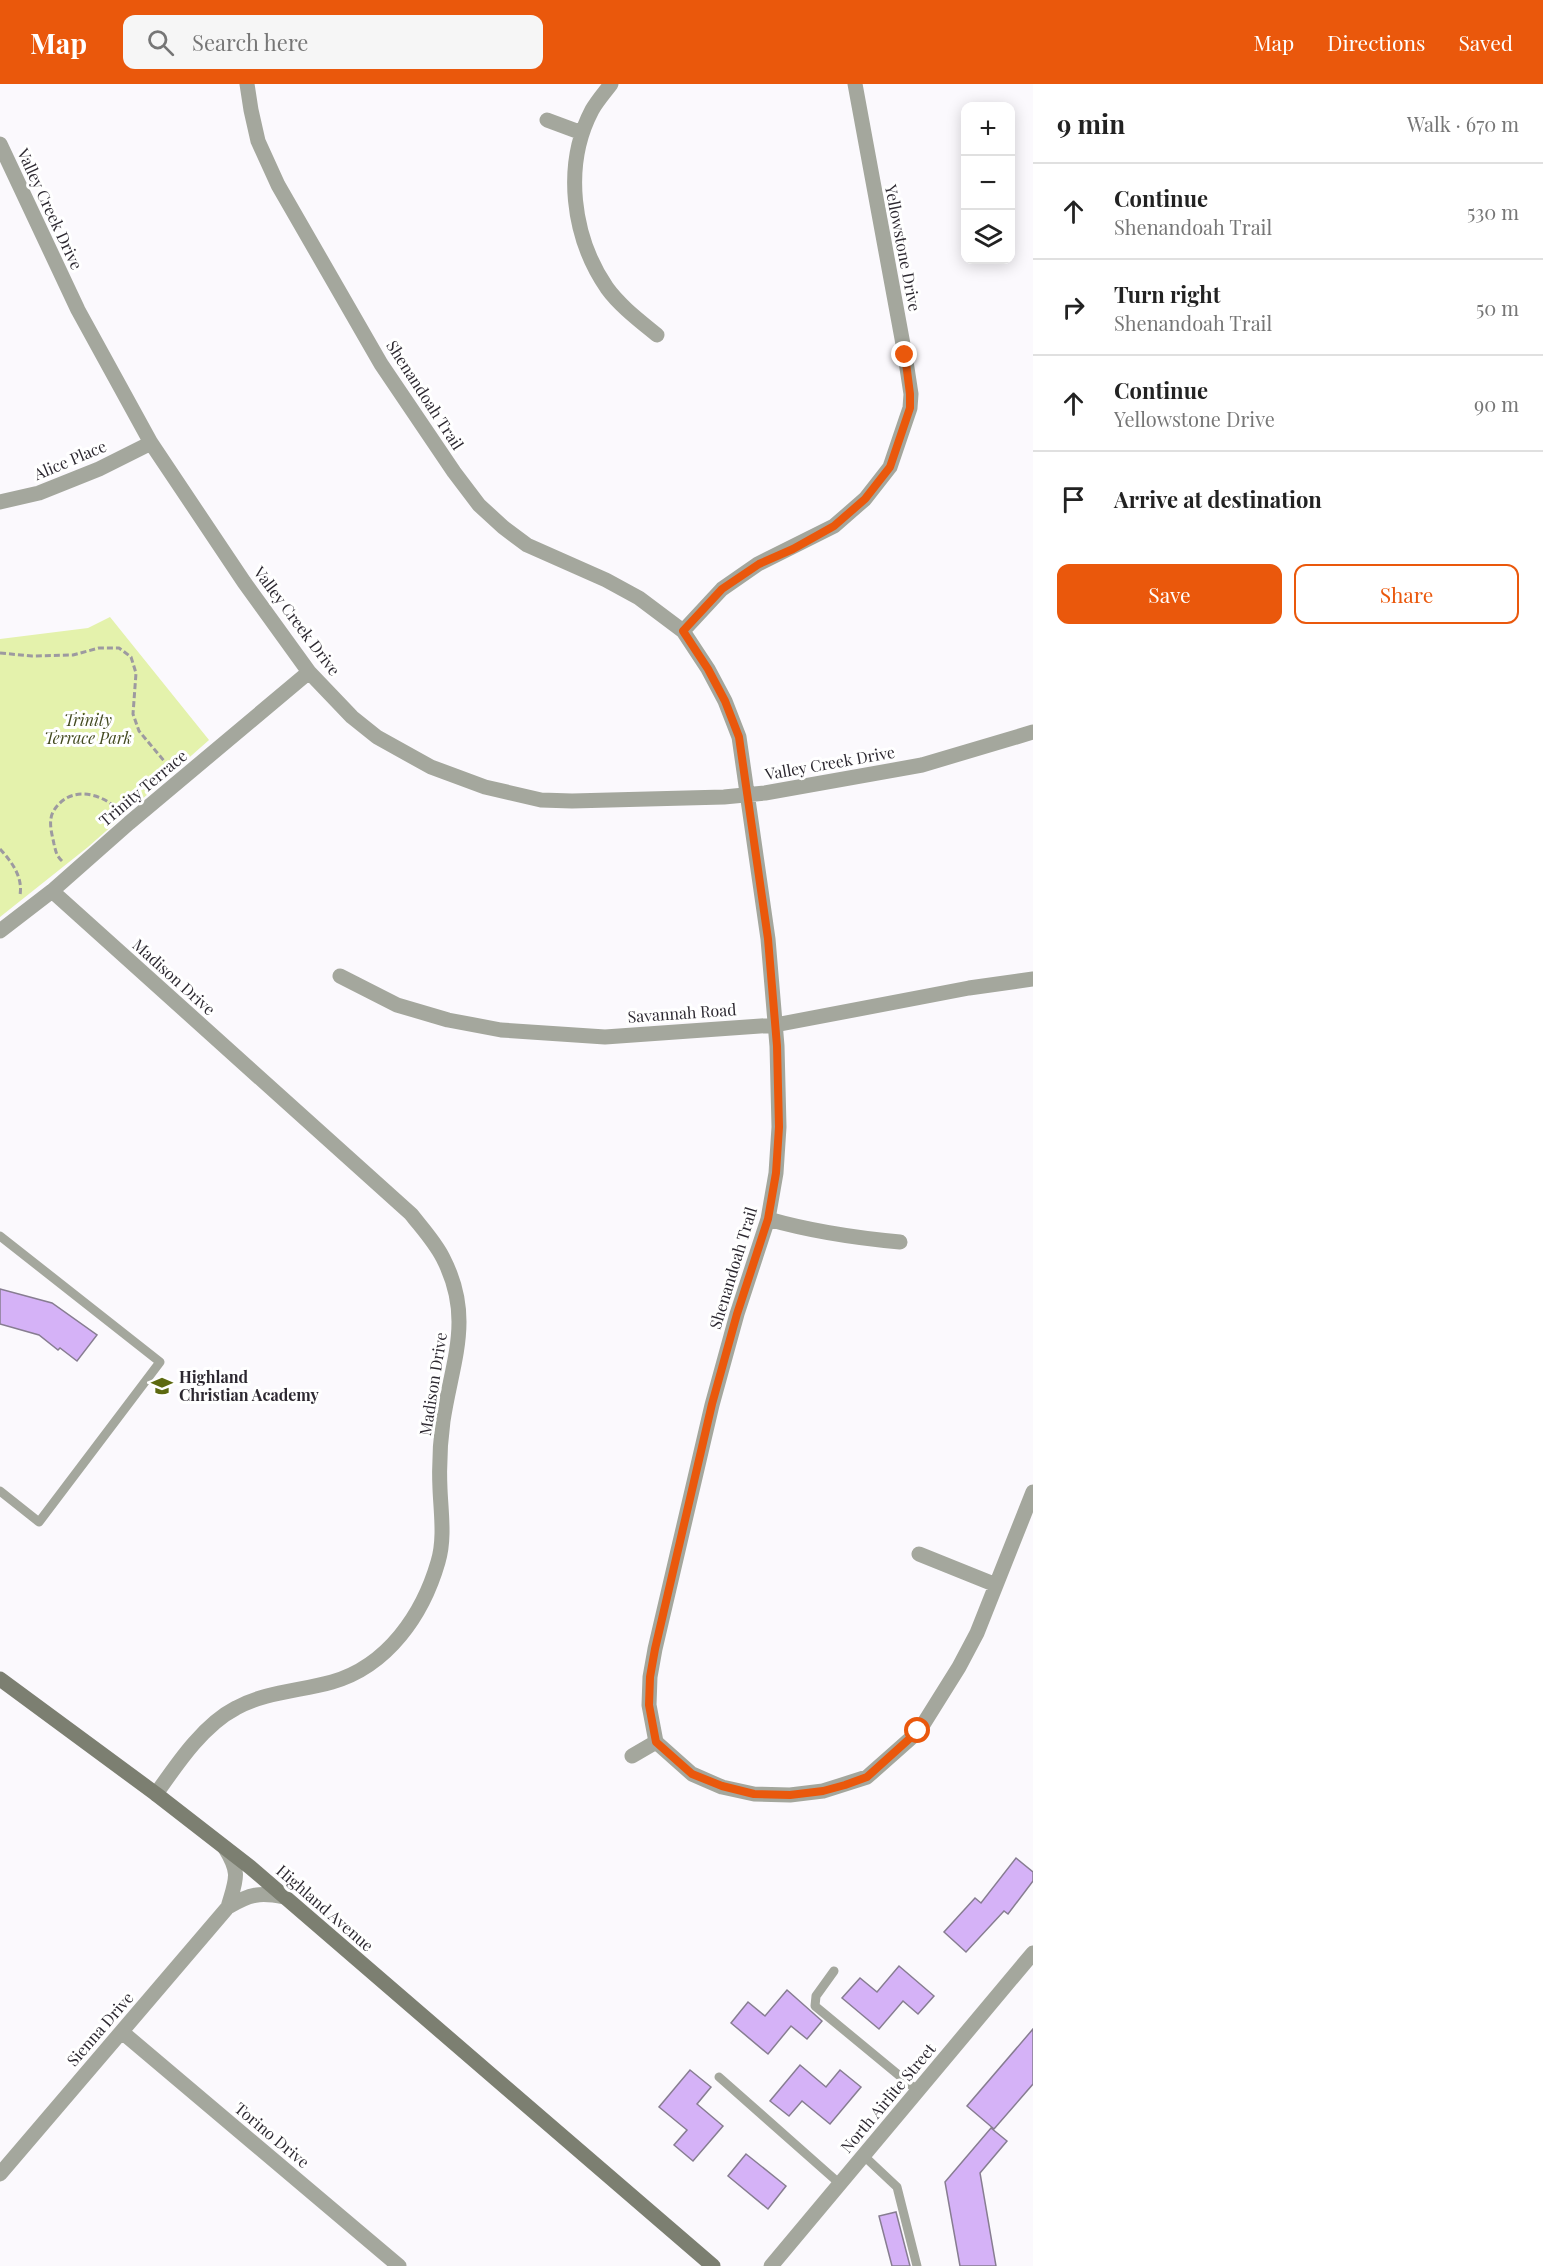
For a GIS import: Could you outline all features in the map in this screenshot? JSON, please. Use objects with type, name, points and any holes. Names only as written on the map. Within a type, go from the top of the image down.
[{"type":"main road","name":"Highland Avenue","points":[[0,1679],[156,1794],[284,1897],[713,2266]]},
{"type":"street","name":"Shenandoah Trail","points":[[247,84],[250,110],[258,141],[278,185],[381,364],[454,472],[479,505],[527,545],[606,580],[639,598],[683,631],[708,669],[725,701],[739,737],[768,939],[775,1025],[779,1127],[776,1173],[768,1219],[737,1314],[712,1404],[655,1649],[650,1677],[649,1705],[656,1742]]},
{"type":"street","points":[[611,84],[593,109],[582,134],[576,163],[575,192],[579,228],[592,262],[608,289],[657,335]]},
{"type":"street","name":"Yellowstone Drive","points":[[683,631],[722,589],[759,564],[793,549],[834,526],[865,499],[890,467],[910,408],[905,355],[855,84]]},
{"type":"street","points":[[547,120],[582,134]]},
{"type":"street","name":"Valley Creek Drive","points":[[0,144],[78,310],[151,443],[244,582],[309,672],[352,717],[377,737],[431,767],[485,787],[541,800],[572,801],[748,794],[922,765],[1033,732]]},
{"type":"street","name":"Alice Place","points":[[0,502],[39,493],[99,469],[151,443]]},
{"type":"street","name":"Trinity Terrace","points":[[0,931],[51,891],[309,672]]},
{"type":"street","name":"Madison Drive","points":[[51,891],[411,1214],[443,1257],[456,1292],[460,1316],[458,1346],[443,1426],[440,1485],[442,1541],[439,1559],[417,1615],[401,1636],[362,1668],[334,1681],[252,1701],[225,1715],[215,1722],[182,1757],[156,1794]]},
{"type":"street","name":"Savannah Road","points":[[340,976],[397,1005],[448,1020],[501,1030],[604,1037],[775,1025],[969,988],[1033,979]]},
{"type":"street","points":[[768,1219],[872,1240],[900,1242]]},
{"type":"street","points":[[632,1756],[656,1742],[692,1774],[722,1786],[754,1794],[790,1795],[823,1791],[867,1777],[918,1731],[933,1710],[977,1633],[1033,1492]]},
{"type":"street","points":[[919,1554],[996,1585]]},
{"type":"street","points":[[224,1848],[235,1865],[236,1875],[228,1907]]},
{"type":"street","points":[[228,1907],[242,1899],[263,1893],[284,1897]]},
{"type":"street","name":"Sienna Drive","points":[[0,2174],[228,1907]]},
{"type":"street","name":"North Airlite Street","points":[[771,2266],[1033,1953]]},
{"type":"street","name":"Torino Drive","points":[[122,2032],[399,2266]]},
{"type":"lane","points":[[0,1236],[160,1362],[39,1522],[0,1491]]},
{"type":"lane","points":[[834,1971],[816,1996],[815,2006],[918,2091]]},
{"type":"lane","points":[[719,2078],[840,2184]]},
{"type":"lane","points":[[864,2156],[897,2187],[917,2266]]},
{"type":"path","points":[[0,653],[32,656],[73,655],[99,648],[119,648],[131,657],[136,673],[133,714],[139,731],[183,779]]},
{"type":"path","points":[[73,872],[56,855],[50,832],[53,812],[62,803],[75,794],[90,794],[106,799],[129,823]]},
{"type":"path","points":[[0,849],[10,860],[22,884],[18,918]]},
{"type":"green space","name":"Trinity Terrace Park","points":[[110,617],[209,740],[88,847],[0,917],[0,639],[88,628]]},
{"type":"building","points":[[0,1289],[52,1303],[97,1335],[77,1361],[39,1335],[0,1324]]},
{"type":"building","points":[[1016,1858],[1033,1872],[1033,1881],[1008,1914],[1004,1911],[966,1952],[944,1932],[975,1898],[981,1903]]},
{"type":"building","points":[[899,1966],[934,1996],[918,2014],[903,2001],[879,2029],[842,1998],[860,1978],[877,1992]]},
{"type":"building","points":[[787,1990],[822,2021],[807,2039],[791,2026],[768,2054],[731,2023],[748,2002],[765,2016]]},
{"type":"building","points":[[1033,2029],[1033,2084],[994,2129],[967,2106]]},
{"type":"building","points":[[800,2065],[826,2087],[840,2070],[861,2087],[830,2124],[802,2101],[789,2116],[770,2101]]},
{"type":"building","points":[[690,2070],[711,2087],[697,2104],[723,2126],[693,2161],[674,2145],[687,2130],[659,2107]]},
{"type":"building","points":[[991,2128],[1007,2141],[980,2173],[996,2266],[960,2266],[945,2182]]},
{"type":"building","points":[[746,2154],[786,2186],[768,2209],[728,2176]]},
{"type":"building","points":[[896,2212],[910,2266],[892,2266],[879,2216]]},
{"type":"place","name":"Highland Christian Academy","points":[[162,1386]]},
{"type":"route","points":[[905,355],[910,408],[890,467],[865,499],[834,526],[793,549],[759,564],[722,589],[683,631],[708,669],[725,701],[739,737],[768,939],[777,1046],[779,1127],[776,1173],[768,1219],[737,1314],[712,1404],[655,1649],[650,1677],[649,1705],[656,1742],[692,1774],[722,1786],[754,1794],[790,1795],[823,1791],[867,1777],[918,1731]]}]
